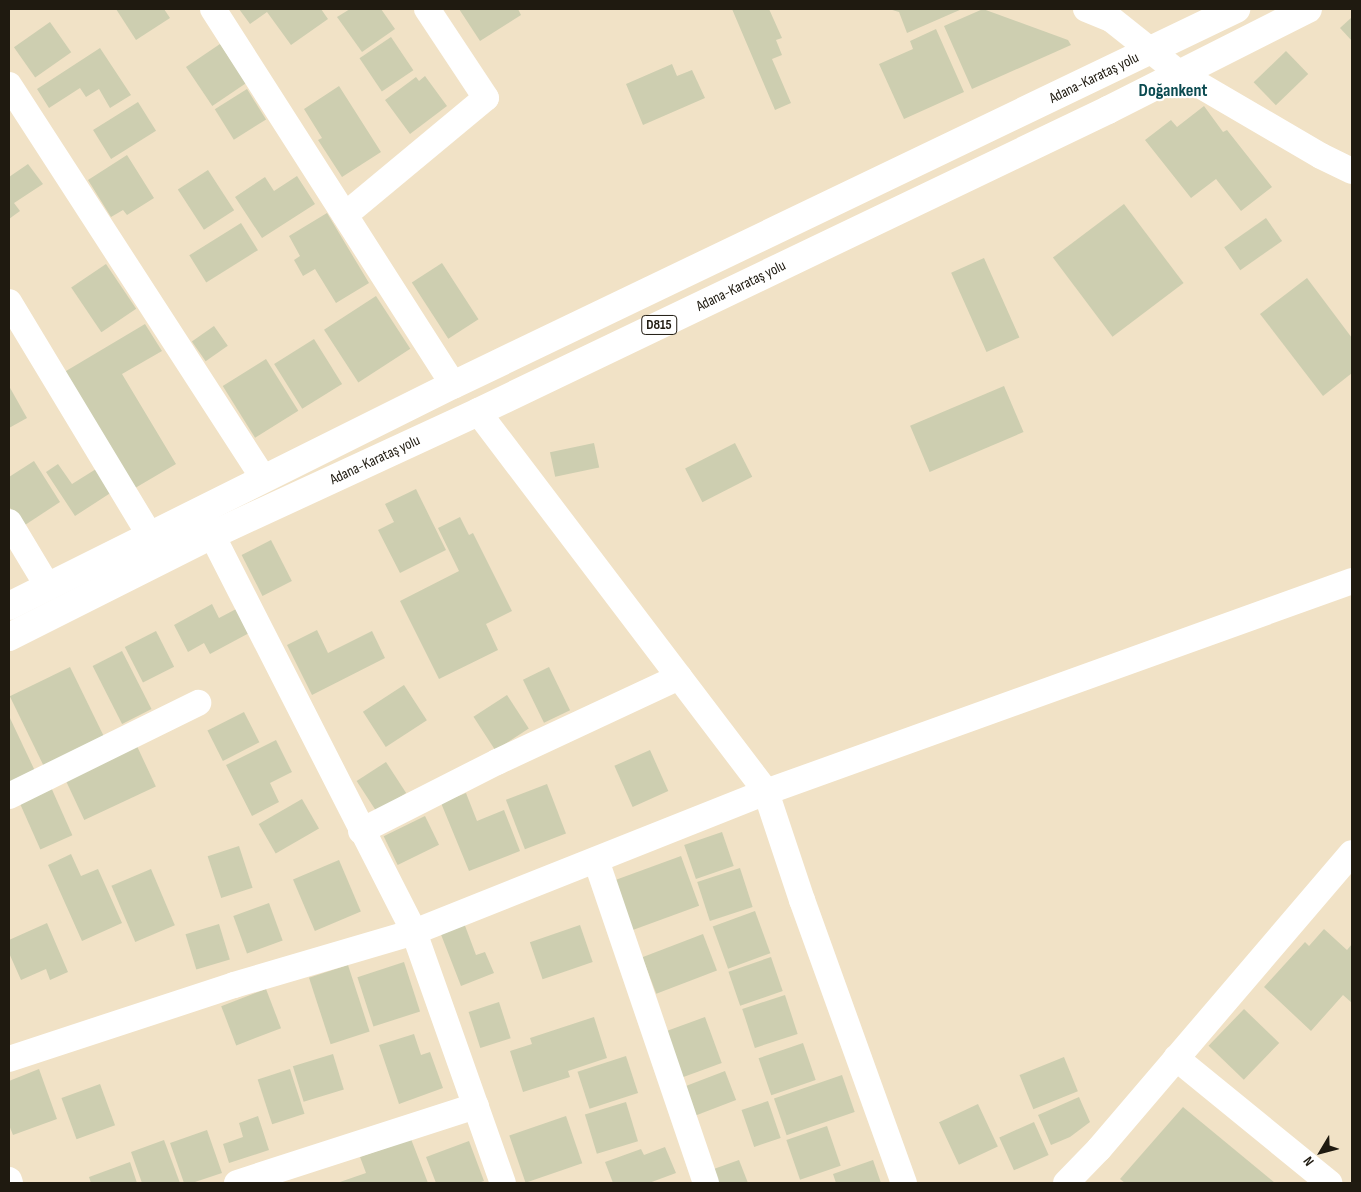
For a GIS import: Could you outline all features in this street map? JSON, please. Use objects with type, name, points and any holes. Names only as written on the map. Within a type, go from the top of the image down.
[{"type":"main road","name":"Adana-Karataş yolu","points":[[9,606],[453,385],[1236,9]]},
{"type":"main road","name":"Adana-Karataş yolu","points":[[9,637],[212,535],[478,412],[1099,115],[1308,9]]},
{"type":"street","points":[[213,9],[453,385]]},
{"type":"street","points":[[345,215],[486,98],[427,9]]},
{"type":"street","points":[[1086,9],[1111,19],[1153,50],[1179,73],[1321,156],[1352,171]]},
{"type":"street","points":[[9,85],[264,480]]},
{"type":"street","points":[[9,302],[150,536]]},
{"type":"street","points":[[478,412],[766,792],[802,900],[904,1183]]},
{"type":"street","points":[[9,522],[48,587]]},
{"type":"street","points":[[212,535],[361,832],[414,932],[503,1183]]},
{"type":"street","points":[[9,1059],[234,985],[414,932],[766,792],[1352,581]]},
{"type":"street","points":[[361,832],[498,762],[679,676]]},
{"type":"street","points":[[9,796],[198,703]]},
{"type":"street","points":[[1066,1183],[1099,1149],[1352,853]]},
{"type":"street","points":[[596,860],[706,1183]]},
{"type":"street","points":[[1176,1058],[1329,1183]]},
{"type":"street","points":[[237,1183],[476,1106]]},
{"type":"building","points":[[116,9],[164,9],[170,18],[136,40]]},
{"type":"building","points":[[239,9],[321,9],[328,19],[291,45],[267,12],[250,24]]},
{"type":"building","points":[[350,9],[381,9],[395,29],[362,52],[337,17]]},
{"type":"building","points":[[459,9],[518,9],[521,15],[480,41]]},
{"type":"building","points":[[732,9],[769,9],[782,38],[776,40],[782,55],[772,59],[791,103],[775,110]]},
{"type":"building","points":[[889,9],[962,9],[907,33],[899,12]]},
{"type":"building","points":[[983,9],[1068,40],[1071,45],[972,89],[944,26]]},
{"type":"building","points":[[1352,17],[1352,41],[1340,28]]},
{"type":"building","points":[[50,22],[71,52],[35,78],[14,47]]},
{"type":"building","points":[[936,29],[964,92],[904,119],[879,64],[913,49],[910,41]]},
{"type":"building","points":[[391,37],[413,70],[382,91],[359,58]]},
{"type":"building","points":[[220,44],[246,83],[212,106],[186,67]]},
{"type":"building","points":[[100,48],[131,95],[110,108],[99,89],[86,97],[80,88],[49,108],[37,89]]},
{"type":"building","points":[[1286,51],[1308,74],[1276,105],[1254,82]]},
{"type":"building","points":[[672,64],[677,76],[692,70],[705,98],[643,125],[626,84]]},
{"type":"building","points":[[425,76],[447,106],[410,134],[385,100],[416,77],[419,81]]},
{"type":"building","points":[[339,86],[381,152],[342,177],[318,140],[322,138],[304,109]]},
{"type":"building","points":[[247,89],[266,120],[234,140],[215,109]]},
{"type":"building","points":[[138,102],[156,131],[111,159],[93,130]]},
{"type":"building","points":[[1204,106],[1223,132],[1227,130],[1272,187],[1241,211],[1216,179],[1191,198],[1145,140],[1171,120],[1177,127]]},
{"type":"building","points":[[127,155],[154,198],[127,215],[123,210],[111,217],[88,180]]},
{"type":"building","points":[[28,164],[43,184],[14,203],[20,211],[9,219],[9,177]]},
{"type":"building","points":[[208,170],[234,210],[204,230],[178,190]]},
{"type":"building","points":[[297,176],[315,204],[262,238],[235,197],[265,177],[274,191]]},
{"type":"building","points":[[1124,204],[1184,283],[1113,337],[1053,258]]},
{"type":"building","points":[[327,213],[369,283],[336,303],[315,269],[303,276],[294,260],[300,256],[289,236]]},
{"type":"building","points":[[1266,218],[1282,241],[1240,270],[1224,247]]},
{"type":"building","points":[[241,223],[258,250],[206,282],[189,255]]},
{"type":"building","points":[[984,258],[1019,337],[986,352],[951,273]]},
{"type":"building","points":[[442,263],[478,319],[448,339],[412,283]]},
{"type":"building","points":[[106,264],[136,309],[101,332],[71,287]]},
{"type":"building","points":[[1307,278],[1352,338],[1352,373],[1323,396],[1260,314]]},
{"type":"building","points":[[376,296],[410,349],[358,383],[324,330]]},
{"type":"building","points":[[145,324],[162,351],[122,374],[176,464],[130,491],[61,374]]},
{"type":"building","points":[[214,326],[228,346],[206,361],[192,341]]},
{"type":"building","points":[[314,339],[342,384],[302,409],[274,364]]},
{"type":"building","points":[[266,359],[298,411],[255,438],[223,386]]},
{"type":"building","points":[[9,386],[27,418],[9,428]]},
{"type":"building","points":[[1004,386],[1024,432],[930,472],[910,426]]},
{"type":"building","points":[[594,443],[599,467],[555,477],[550,452]]},
{"type":"building","points":[[735,443],[752,477],[702,502],[685,468]]},
{"type":"building","points":[[34,461],[60,502],[22,527],[9,506],[9,477]]},
{"type":"building","points":[[58,464],[72,484],[96,469],[112,492],[75,516],[46,472]]},
{"type":"building","points":[[416,489],[446,550],[400,573],[378,530],[394,522],[385,504]]},
{"type":"building","points":[[460,517],[469,535],[473,533],[512,611],[486,624],[498,650],[439,679],[400,601],[459,571],[438,528]]},
{"type":"building","points":[[271,540],[292,581],[262,596],[242,555]]},
{"type":"building","points":[[212,604],[219,618],[238,608],[251,632],[210,654],[204,643],[188,652],[174,625]]},
{"type":"building","points":[[317,630],[328,653],[372,631],[385,658],[312,695],[287,645]]},
{"type":"building","points":[[156,631],[174,667],[143,683],[125,647]]},
{"type":"building","points":[[122,651],[152,709],[122,724],[93,666]]},
{"type":"building","points":[[70,667],[104,737],[44,766],[10,696]]},
{"type":"building","points":[[549,667],[570,710],[544,723],[523,680]]},
{"type":"building","points":[[404,685],[427,720],[386,747],[363,712]]},
{"type":"building","points":[[507,695],[529,729],[495,750],[473,717]]},
{"type":"building","points":[[244,712],[259,742],[223,761],[207,731]]},
{"type":"building","points":[[9,716],[35,771],[9,784]]},
{"type":"building","points":[[276,740],[292,772],[270,783],[279,802],[252,816],[226,765]]},
{"type":"building","points":[[136,744],[156,787],[84,820],[64,777]]},
{"type":"building","points":[[650,750],[668,791],[633,807],[614,766]]},
{"type":"building","points":[[386,762],[406,793],[377,812],[357,781]]},
{"type":"building","points":[[547,784],[566,833],[525,849],[506,800]]},
{"type":"building","points":[[50,785],[72,835],[40,849],[18,799]]},
{"type":"building","points":[[466,793],[477,821],[504,810],[520,851],[469,871],[441,803]]},
{"type":"building","points":[[302,799],[319,828],[276,853],[259,824]]},
{"type":"building","points":[[425,816],[439,845],[398,865],[384,836]]},
{"type":"building","points":[[722,832],[734,866],[696,879],[684,845]]},
{"type":"building","points":[[239,846],[253,888],[221,898],[208,856]]},
{"type":"building","points":[[71,854],[81,876],[98,869],[122,923],[82,941],[48,865]]},
{"type":"building","points":[[681,856],[699,906],[631,930],[613,881]]},
{"type":"building","points":[[339,860],[361,912],[315,931],[293,880]]},
{"type":"building","points":[[740,868],[753,907],[710,921],[697,882]]},
{"type":"building","points":[[151,869],[175,925],[135,942],[111,886]]},
{"type":"building","points":[[269,903],[283,941],[247,954],[233,916]]},
{"type":"building","points":[[755,911],[770,953],[728,969],[713,926]]},
{"type":"building","points":[[47,923],[68,972],[50,980],[46,969],[21,980],[9,953],[9,940]]},
{"type":"building","points":[[464,923],[476,955],[485,952],[494,973],[461,986],[440,932]]},
{"type":"building","points":[[219,924],[230,959],[196,970],[186,934]]},
{"type":"building","points":[[580,925],[593,962],[543,979],[530,942]]},
{"type":"building","points":[[1324,929],[1347,950],[1352,944],[1352,1003],[1343,995],[1311,1031],[1264,987],[1305,942],[1309,946]]},
{"type":"building","points":[[703,934],[717,970],[656,994],[642,957]]},
{"type":"building","points":[[771,957],[783,991],[740,1006],[728,972]]},
{"type":"building","points":[[404,962],[420,1011],[373,1027],[357,977]]},
{"type":"building","points":[[348,965],[370,1032],[331,1044],[309,978]]},
{"type":"building","points":[[266,989],[281,1028],[236,1045],[221,1006]]},
{"type":"building","points":[[785,995],[798,1034],[755,1048],[742,1009]]},
{"type":"building","points":[[499,1002],[511,1038],[480,1048],[469,1012]]},
{"type":"building","points":[[1244,1009],[1279,1043],[1244,1080],[1209,1046]]},
{"type":"building","points":[[594,1017],[607,1058],[568,1071],[570,1077],[523,1092],[510,1051],[532,1044],[530,1038]]},
{"type":"building","points":[[705,1017],[722,1063],[681,1078],[665,1032]]},
{"type":"building","points":[[414,1034],[421,1055],[430,1052],[443,1088],[399,1104],[379,1045]]},
{"type":"building","points":[[803,1043],[816,1080],[771,1095],[759,1058]]},
{"type":"building","points":[[333,1054],[344,1089],[304,1102],[293,1066]]},
{"type":"building","points":[[626,1056],[638,1093],[590,1109],[577,1072]]},
{"type":"building","points":[[1064,1057],[1078,1091],[1033,1109],[1019,1075]]},
{"type":"building","points":[[39,1069],[57,1119],[13,1135],[9,1125],[9,1081]]},
{"type":"building","points":[[290,1069],[305,1114],[272,1124],[258,1080]]},
{"type":"building","points":[[725,1071],[736,1100],[695,1116],[684,1087]]},
{"type":"building","points":[[842,1075],[855,1112],[787,1135],[774,1098]]},
{"type":"building","points":[[100,1084],[115,1125],[77,1139],[61,1098]]},
{"type":"building","points":[[1079,1097],[1090,1122],[1070,1137],[1051,1145],[1038,1115]]},
{"type":"building","points":[[768,1101],[781,1138],[754,1147],[742,1110]]},
{"type":"building","points":[[626,1102],[638,1141],[597,1154],[585,1115]]},
{"type":"building","points":[[978,1104],[998,1147],[959,1165],[939,1122]]},
{"type":"building","points":[[1183,1107],[1275,1183],[1125,1183],[1120,1179]]},
{"type":"building","points":[[258,1116],[269,1150],[229,1163],[223,1144],[243,1137],[239,1123]]},
{"type":"building","points":[[566,1116],[582,1163],[526,1183],[509,1136]]},
{"type":"building","points":[[1034,1122],[1049,1155],[1014,1170],[999,1137]]},
{"type":"building","points":[[827,1126],[841,1166],[800,1180],[786,1140]]},
{"type":"building","points":[[207,1130],[222,1173],[192,1183],[184,1183],[170,1143]]},
{"type":"building","points":[[411,1139],[428,1183],[337,1183],[366,1173],[360,1157]]},
{"type":"building","points":[[164,1140],[180,1183],[142,1183],[131,1152]]},
{"type":"building","points":[[469,1141],[484,1181],[478,1183],[436,1183],[426,1157]]},
{"type":"building","points":[[665,1147],[676,1173],[649,1183],[613,1183],[605,1162],[641,1149],[644,1155]]},
{"type":"building","points":[[739,1160],[748,1183],[716,1183],[711,1170]]},
{"type":"building","points":[[873,1160],[881,1183],[836,1183],[833,1174]]},
{"type":"building","points":[[130,1162],[137,1183],[91,1183],[89,1177]]},
{"type":"district","name":"Doğankent","points":[[1173,91]]}]
